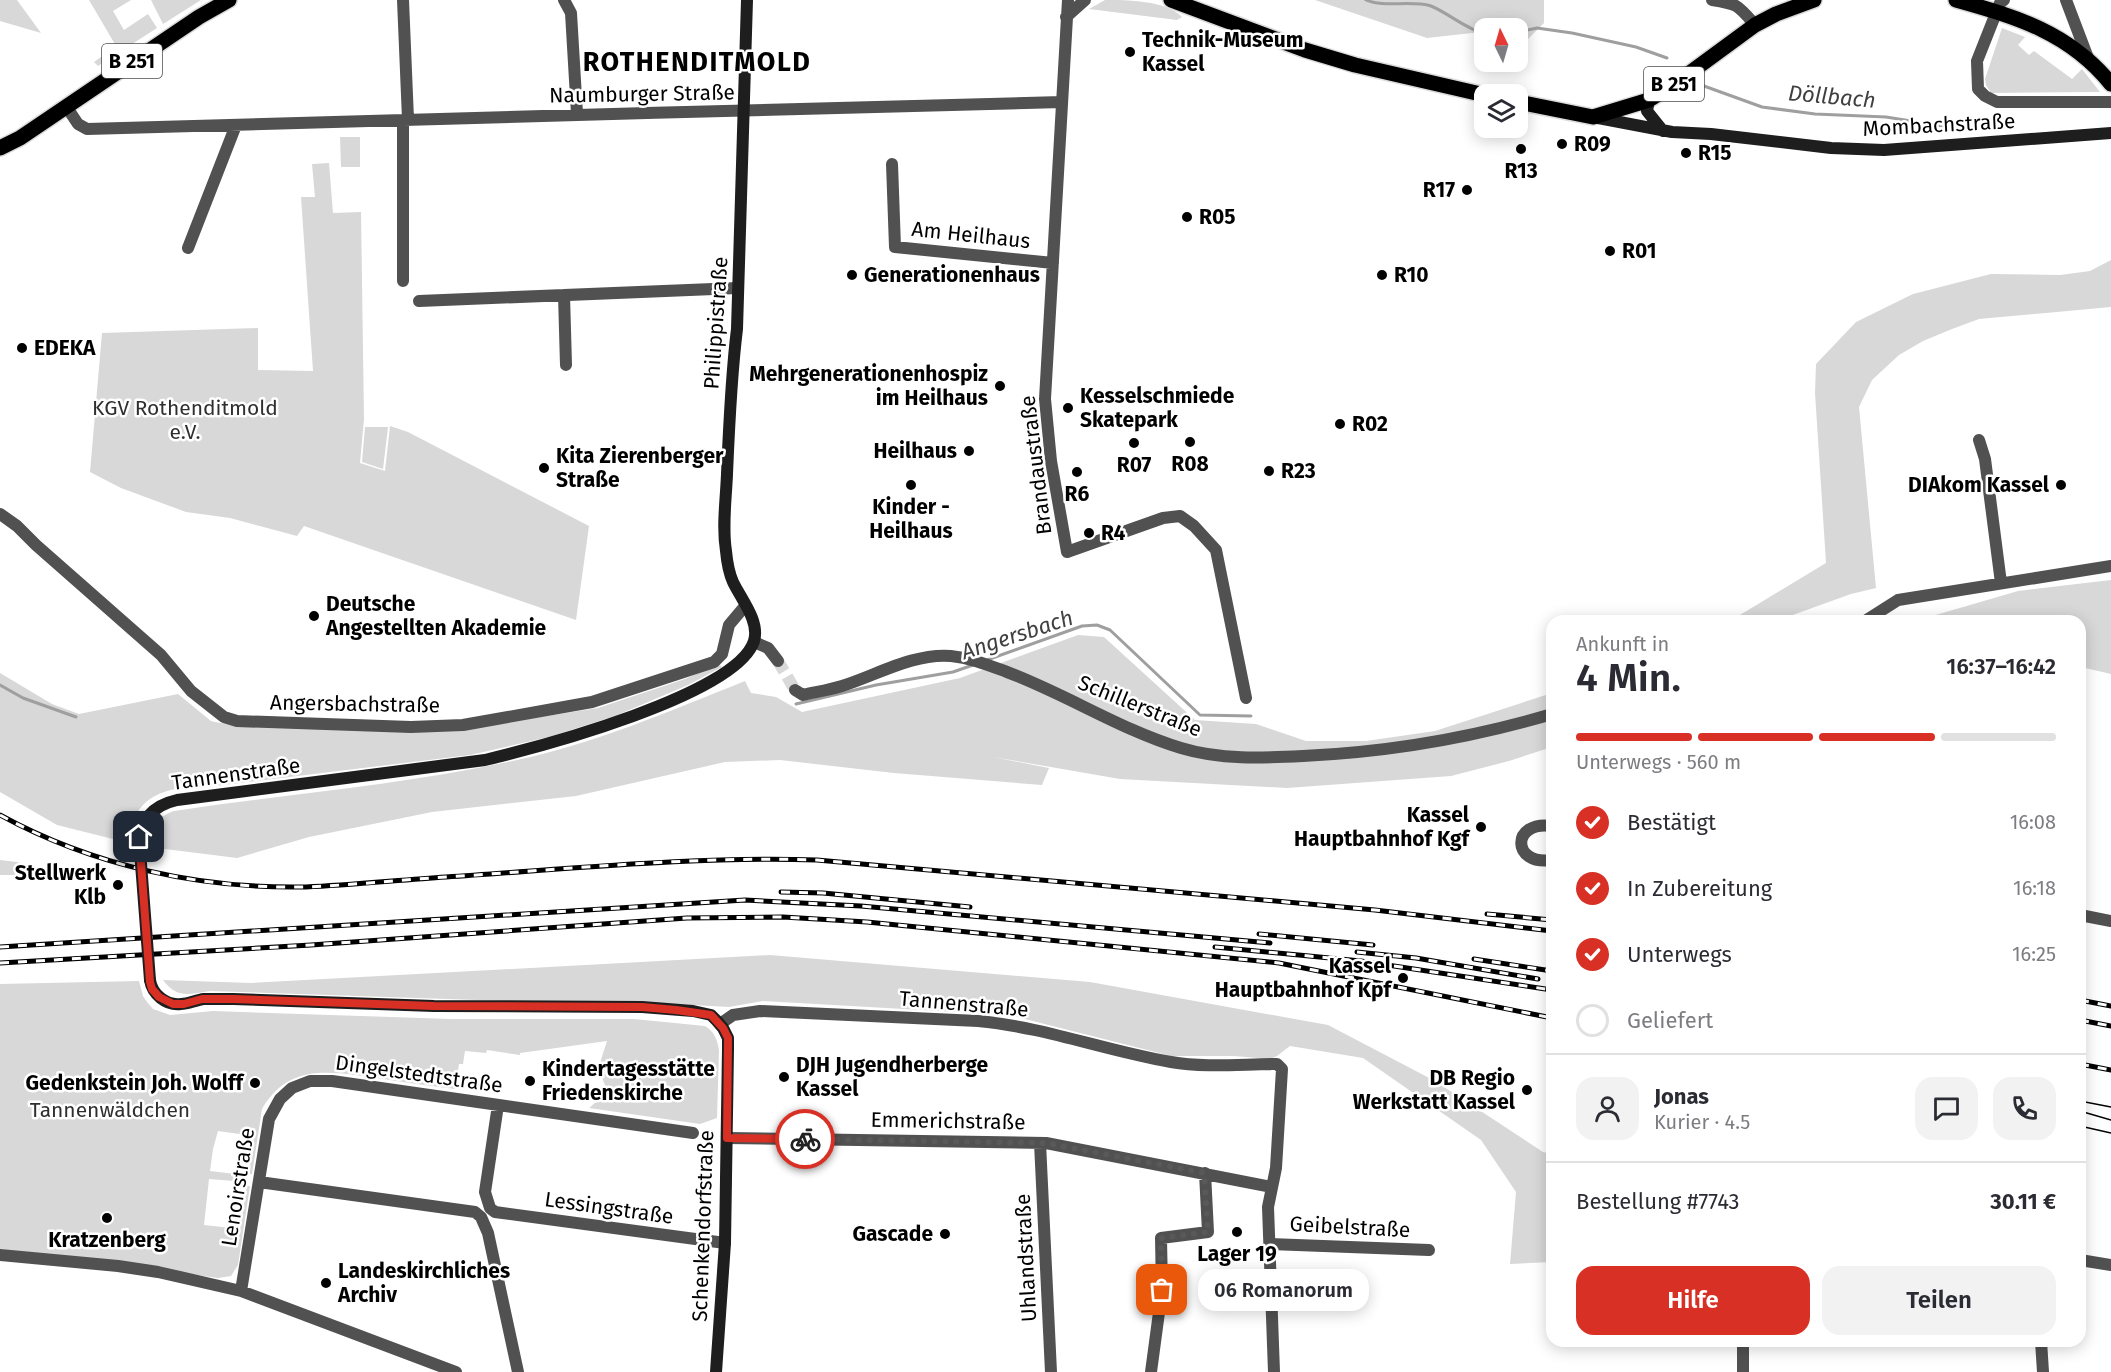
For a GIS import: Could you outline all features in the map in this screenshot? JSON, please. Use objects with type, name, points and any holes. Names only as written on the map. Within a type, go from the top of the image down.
[{"type":"main road","name":"B 251","points":[[0,148],[20,138],[199,17],[229,0]]},
{"type":"main road","points":[[1172,0],[1305,50],[1355,65],[1474,92]]},
{"type":"main road","name":"B 251","points":[[1528,104],[1593,117],[1649,100],[1755,25],[1776,14],[1814,0]]},
{"type":"main road","points":[[1956,0],[2000,6],[2051,33],[2088,58],[2107,79]]},
{"type":"street","points":[[403,0],[405,120],[403,281]]},
{"type":"street","points":[[564,0],[571,13],[577,114]]},
{"type":"street","name":"Philippistraße","points":[[747,0],[737,329],[732,375],[725,549],[730,573],[754,626],[754,642]]},
{"type":"street","name":"Brandaustraße","points":[[1068,0],[1045,399],[1051,461],[1067,552],[1163,518],[1180,516],[1194,526],[1216,550],[1246,698]]},
{"type":"street","points":[[1066,17],[1086,0]]},
{"type":"street","points":[[1712,0],[1733,3],[1755,25]]},
{"type":"street","points":[[2066,0],[2088,58]]},
{"type":"street","points":[[2000,6],[1977,61],[1978,89],[1986,96],[1997,102],[2111,102]]},
{"type":"street","points":[[1649,100],[1647,111],[1663,130]]},
{"type":"street","name":"Naumburger Straße","points":[[66,106],[78,124],[87,129],[1062,102]]},
{"type":"street","name":"Mombachstraße","points":[[1593,117],[1663,130],[1831,148],[1884,150],[2111,133]]},
{"type":"street","points":[[188,248],[236,125]]},
{"type":"street","name":"Am Heilhaus","points":[[892,164],[895,247],[1053,263]]},
{"type":"street","points":[[419,301],[738,288]]},
{"type":"street","points":[[564,295],[566,365]]},
{"type":"street","points":[[1979,440],[1985,459],[2001,583]]},
{"type":"street","name":"Angersbachstraße","points":[[0,514],[17,526],[162,655],[191,691],[224,717],[237,721],[411,727],[463,725],[592,702],[714,662],[722,654],[729,625],[745,606]]},
{"type":"street","points":[[1883,615],[1898,600],[2111,566]]},
{"type":"street","points":[[754,642],[768,648],[778,661]]},
{"type":"street","name":"Tannenstraße","points":[[711,1015],[693,1011],[642,1007],[434,1006],[233,999],[202,999],[178,1005],[168,1002],[152,989],[150,980],[140,832],[152,812],[165,803],[177,800],[474,762],[562,741],[617,723],[710,681],[744,658],[754,642]]},
{"type":"street","name":"Schillerstraße","points":[[795,690],[802,695],[841,686],[924,657],[949,656],[974,659],[1030,680],[1139,732],[1182,749],[1213,755],[1266,758],[1401,748],[1510,727],[1546,716]]},
{"type":"street","points":[[1546,826],[1530,828],[1523,837],[1522,846],[1533,860],[1546,860]]},
{"type":"street","points":[[2086,916],[2111,921]]},
{"type":"street","name":"Tannenstraße","points":[[720,1024],[733,1015],[760,1011],[978,1021],[1010,1024],[1172,1062],[1202,1065],[1277,1064],[1282,1069],[1280,1157],[1272,1187]]},
{"type":"street","name":"Schenkendorfstraße","points":[[711,1015],[720,1024],[728,1038],[729,1049],[725,1243],[716,1372]]},
{"type":"street","name":"Dingelstedtstraße","points":[[285,1093],[300,1084],[319,1080],[693,1133]]},
{"type":"street","name":"Lenoirstraße","points":[[241,1291],[269,1119],[285,1093]]},
{"type":"street","name":"Lessingstraße","points":[[498,1105],[485,1192],[490,1208],[495,1212],[725,1243]]},
{"type":"street","name":"Emmerichstraße","points":[[727,1138],[1063,1145],[1272,1187]]},
{"type":"street","name":"Uhlandstraße","points":[[1040,1143],[1051,1372]]},
{"type":"street","points":[[1151,1372],[1162,1290],[1161,1238],[1208,1232],[1204,1173]]},
{"type":"street","points":[[259,1182],[475,1212],[481,1217],[488,1233],[518,1372]]},
{"type":"street","points":[[1272,1187],[1268,1207],[1274,1372]]},
{"type":"street","name":"Geibelstraße","points":[[1269,1244],[1429,1250]]},
{"type":"street","points":[[0,1255],[118,1266],[158,1272],[241,1291],[456,1372]]},
{"type":"street","points":[[2086,1261],[2111,1265]]},
{"type":"street","points":[[1743,1347],[1743,1372]]},
{"type":"street","points":[[2041,1347],[2043,1372]]},
{"type":"green space","points":[[0,0],[17,0],[41,33],[0,21]]},
{"type":"green space","points":[[89,0],[131,0],[113,11],[124,30],[148,14],[157,28],[98,66],[94,62],[116,46]]},
{"type":"green space","points":[[151,0],[201,0],[163,24]]},
{"type":"green space","points":[[1105,0],[1156,4],[1175,11],[1182,17],[1177,20],[1089,9]]},
{"type":"green space","points":[[1315,0],[1544,0],[1544,23],[1528,39],[1528,18],[1474,18],[1474,33],[1427,38]]},
{"type":"green space","points":[[2002,28],[2025,37],[2018,45],[2029,55],[2034,51],[2072,79],[2082,69],[2100,92],[1991,93],[1985,79]]},
{"type":"green space","points":[[340,137],[360,137],[360,167],[341,167]]},
{"type":"green space","name":"KGV Rothenditmold e.V.","points":[[329,163],[333,213],[361,212],[364,419],[360,463],[385,471],[390,426],[408,432],[589,526],[576,620],[304,526],[297,536],[230,518],[186,512],[121,488],[90,472],[102,333],[258,328],[258,370],[313,371],[301,197],[315,197],[312,164]]},
{"type":"green space","points":[[2111,260],[2111,307],[1979,319],[1923,341],[1899,355],[1872,380],[1859,407],[1876,588],[1851,594],[1793,615],[1740,615],[1826,563],[1815,393],[1816,364],[1856,322],[1913,294],[1991,274],[2060,275],[2090,271]]},
{"type":"green space","points":[[365,427],[388,427],[383,469],[362,462]]},
{"type":"green space","points":[[2111,580],[2111,674],[2086,668],[2086,615],[1936,615],[2018,591]]},
{"type":"green space","points":[[1078,635],[1104,637],[1195,720],[1256,724],[1306,741],[1366,741],[1435,731],[1546,695],[1546,749],[1451,776],[1287,788],[1120,779],[993,757],[1049,768],[1042,785],[894,773],[780,760],[725,762],[576,796],[432,812],[309,837],[237,858],[149,847],[156,824],[163,816],[174,811],[389,783],[517,760],[604,735],[745,681],[751,693],[776,697],[802,712],[960,678]]},
{"type":"green space","points":[[719,664],[722,667],[688,685],[615,716],[549,737],[470,755],[170,790],[146,802],[138,812],[132,826],[129,843],[57,825],[0,792],[0,673],[52,704],[79,714],[178,694],[211,721],[220,723],[412,731],[463,729],[598,708],[685,679]]},
{"type":"green space","points":[[0,860],[17,862],[42,870],[34,875],[0,875]]},
{"type":"green space","points":[[770,955],[1090,982],[1328,1025],[1435,1081],[1546,1153],[1546,1262],[1510,1264],[1516,1192],[1481,1140],[1363,1058],[1290,1046],[1270,1059],[1234,1056],[1171,1056],[1009,1015],[763,1001],[729,1007],[638,1002],[477,1000],[210,991],[184,994],[173,990],[163,980],[251,983]]},
{"type":"green space","name":"Tannenwäldchen","points":[[139,981],[143,996],[153,1009],[170,1015],[213,1011],[451,1019],[634,1019],[705,1026],[715,1036],[719,1050],[717,1118],[700,1124],[589,1108],[608,1092],[600,1071],[607,1041],[520,1053],[520,1055],[487,1050],[486,1053],[465,1051],[463,1064],[459,1064],[455,1089],[344,1074],[313,1074],[285,1083],[262,1109],[252,1174],[249,1174],[254,1136],[218,1131],[210,1171],[235,1174],[234,1181],[209,1179],[204,1225],[240,1229],[247,1186],[250,1186],[238,1265],[231,1276],[218,1278],[0,1249],[0,984]]},
{"type":"waterway","name":"Döllbach","points":[[1366,0],[1431,6],[1474,30]]},
{"type":"waterway","name":"Döllbach","points":[[1528,30],[1537,28],[1572,33],[1636,47],[1667,58]]},
{"type":"waterway","name":"Döllbach","points":[[1704,86],[1762,107],[1815,114],[1886,117],[1961,129]]},
{"type":"waterway","name":"Angersbach","points":[[987,660],[1082,626],[1097,625],[1110,630],[1200,715],[1251,716]]},
{"type":"waterway","name":"Angersbach","points":[[796,704],[876,685],[953,672],[973,665]]},
{"type":"waterway","name":"Angersbach","points":[[0,685],[23,698],[76,717]]},
{"type":"tunnel","points":[[778,661],[795,690]]},
{"type":"tram line","points":[[2086,1102],[2111,1107]]},
{"type":"tram line","points":[[2086,1113],[2111,1120]]},
{"type":"tram line","points":[[2086,1127],[2111,1133]]},
{"type":"railway","points":[[0,815],[36,833],[110,861],[187,879],[266,887],[341,885],[678,862],[817,860],[1375,910],[1546,930]]},
{"type":"railway","points":[[781,892],[823,893],[970,907]]},
{"type":"railway","points":[[0,947],[745,900],[861,906],[1270,943]]},
{"type":"railway","points":[[1487,914],[1546,919]]},
{"type":"railway","points":[[0,963],[311,945],[687,918],[783,917],[867,922],[1279,963],[1546,1017]]},
{"type":"railway","points":[[1259,934],[1373,945]]},
{"type":"railway","points":[[1215,947],[1361,961],[1546,989]]},
{"type":"railway","points":[[1357,952],[1416,958],[1538,979]]},
{"type":"railway","points":[[1474,959],[1546,970]]},
{"type":"railway","points":[[2086,1001],[2111,1006]]},
{"type":"railway","points":[[2086,1021],[2111,1026]]},
{"type":"railway","points":[[2086,1065],[2111,1070]]},
{"type":"way so far","points":[[805,1139],[1046,1143],[1204,1173],[1208,1232],[1161,1238],[1162,1290]]},
{"type":"place","name":"Technik-Museum Kassel","points":[[1130,52]]},
{"type":"place","name":"R09","points":[[1562,144]]},
{"type":"place","name":"R13","points":[[1521,149]]},
{"type":"place","name":"R15","points":[[1686,153]]},
{"type":"place","name":"R17","points":[[1467,190]]},
{"type":"place","name":"R05","points":[[1187,217]]},
{"type":"place","name":"R01","points":[[1610,251]]},
{"type":"place","name":"Generationenhaus","points":[[852,275]]},
{"type":"place","name":"R10","points":[[1382,275]]},
{"type":"place","name":"EDEKA","points":[[22,348]]},
{"type":"place","name":"Mehrgenerationenhospiz im Heilhaus","points":[[1000,386]]},
{"type":"place","name":"Kesselschmiede Skatepark","points":[[1068,408]]},
{"type":"place","name":"R02","points":[[1340,424]]},
{"type":"place","name":"R08","points":[[1190,442]]},
{"type":"place","name":"R07","points":[[1134,443]]},
{"type":"place","name":"Heilhaus","points":[[969,451]]},
{"type":"place","name":"Kita Zierenberger Straße","points":[[544,468]]},
{"type":"place","name":"R23","points":[[1269,471]]},
{"type":"place","name":"R6","points":[[1077,472]]},
{"type":"place","name":"Kinder - Heilhaus","points":[[911,485]]},
{"type":"place","name":"DIAkom Kassel","points":[[2061,485]]},
{"type":"place","name":"R4","points":[[1089,533]]},
{"type":"place","name":"Deutsche Angestellten Akademie","points":[[314,616]]},
{"type":"place","name":"Kassel Hauptbahnhof Kgf","points":[[1481,827]]},
{"type":"place","name":"Stellwerk Klb","points":[[118,885]]},
{"type":"place","name":"Kassel Hauptbahnhof Kpf","points":[[1403,978]]},
{"type":"place","name":"DJH Jugendherberge Kassel","points":[[784,1077]]},
{"type":"place","name":"Kindertagesstätte Friedenskirche","points":[[530,1081]]},
{"type":"place","name":"Gedenkstein Joh. Wolff","points":[[255,1083]]},
{"type":"place","name":"DB Regio Werkstatt Kassel","points":[[1527,1090]]},
{"type":"place","name":"Kratzenberg","points":[[107,1218]]},
{"type":"place","name":"Lager 19","points":[[1237,1232]]},
{"type":"place","name":"Gascade","points":[[945,1234]]},
{"type":"place","name":"Landeskirchliches Archiv","points":[[326,1283]]},
{"type":"place","name":"06 Romanorum","points":[[1162,1290]]},
{"type":"district","name":"ROTHENDITMOLD","points":[[697,62]]},
{"type":"route","points":[[139,837],[150,982],[155,993],[163,1000],[178,1005],[202,999],[233,999],[434,1006],[642,1007],[693,1011],[711,1015],[723,1028],[728,1038],[727,1138],[805,1139]]}]
